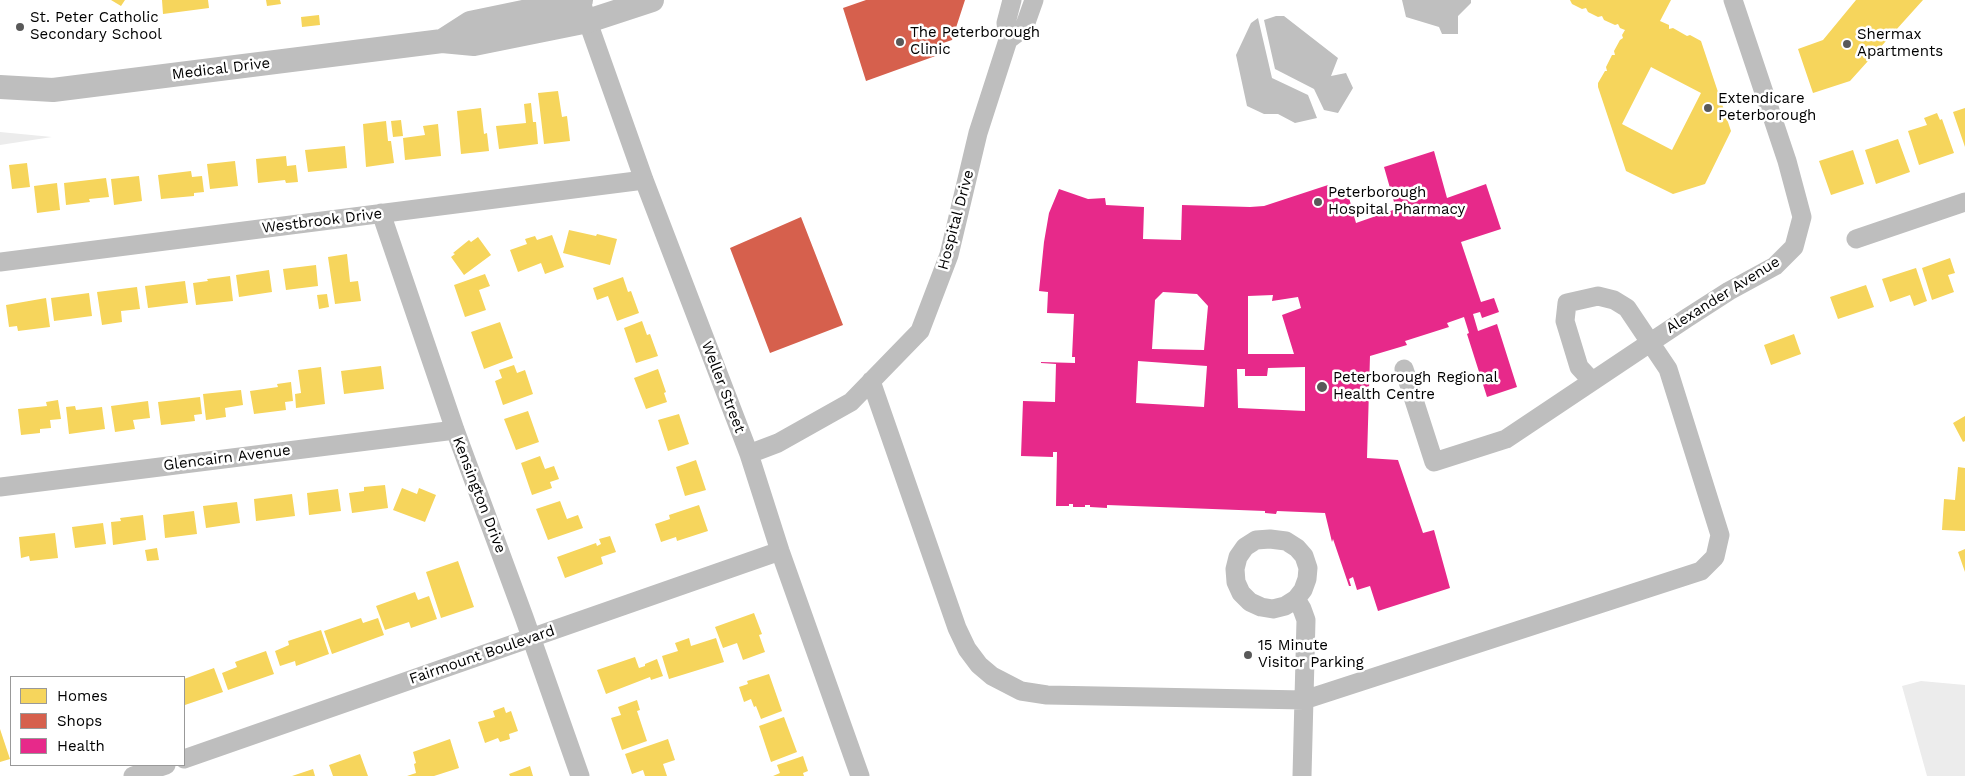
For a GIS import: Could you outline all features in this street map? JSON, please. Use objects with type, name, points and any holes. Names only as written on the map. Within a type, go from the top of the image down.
[{"type":"main road","name":"Medical Drive","points":[[0,87],[53,90],[442,40],[470,23],[652,0]]},
{"type":"street","name":"Hospital Drive","points":[[749,454],[778,443],[851,402],[920,331],[949,255],[978,133],[1008,40],[1006,24],[1012,0]]},
{"type":"street","name":"Hospital Drive","points":[[1008,40],[1024,28],[1034,0]]},
{"type":"street","name":"Alexander Avenue","points":[[1404,369],[1434,462],[1506,439],[1592,380],[1729,291],[1775,266],[1794,247],[1802,217],[1787,161],[1733,0]]},
{"type":"street","name":"Weller Street","points":[[584,10],[644,180],[749,454],[780,551],[860,776]]},
{"type":"street","name":"Westbrook Drive","points":[[0,262],[644,180]]},
{"type":"street","points":[[1856,239],[1965,202]]},
{"type":"street","name":"Kensington Drive","points":[[381,213],[455,430],[532,638],[580,776]]},
{"type":"street","points":[[871,381],[957,628],[967,649],[979,665],[992,676],[1021,691],[1047,695],[1304,700],[1702,571],[1716,557],[1720,535],[1668,369],[1627,308],[1614,300],[1598,296],[1567,303],[1566,321],[1579,366],[1592,380]]},
{"type":"street","name":"Glencairn Avenue","points":[[0,487],[455,430]]},
{"type":"street","name":"Fairmount Boulevard","points":[[185,758],[780,551]]},
{"type":"street","points":[[1296,600],[1306,620],[1302,776]]},
{"type":"street","points":[[133,776],[163,766]]},
{"type":"shaded area","points":[[1402,0],[1471,0],[1471,3],[1458,16],[1458,34],[1442,34],[1439,27],[1406,17]]},
{"type":"shaded area","points":[[1276,16],[1284,16],[1338,58],[1331,76],[1346,73],[1353,88],[1338,113],[1324,110],[1314,89],[1275,69],[1264,20]]},
{"type":"shaded area","points":[[1258,18],[1272,78],[1308,95],[1317,118],[1295,123],[1278,114],[1264,114],[1247,106],[1236,55],[1251,23]]},
{"type":"shaded area","points":[[0,132],[52,137],[0,145]]},
{"type":"shaded area","points":[[1921,681],[1965,685],[1965,776],[1927,776],[1902,686]]},
{"type":"building: Homes","points":[[111,0],[125,0],[121,6]]},
{"type":"building: Homes","points":[[162,0],[208,0],[209,8],[163,14]]},
{"type":"building: Homes","points":[[266,0],[280,0],[281,4],[267,6]]},
{"type":"building: Homes","name":"Extendicare Peterborough","points":[[1570,0],[1671,0],[1660,21],[1669,25],[1669,29],[1673,28],[1701,41],[1731,131],[1705,184],[1673,194],[1626,171],[1598,87],[1598,83],[1605,71],[1607,71],[1606,67],[1612,55],[1615,55],[1614,51],[1623,38],[1622,35],[1625,30],[1620,28],[1618,24],[1615,25],[1604,20],[1602,16],[1598,17],[1588,12],[1586,8],[1582,9],[1572,4]],"holes":[[[1651,67],[1701,93],[1672,150],[1622,124]]]},
{"type":"building: Homes","name":"Shermax Apartments","points":[[1856,0],[1923,0],[1850,81],[1813,93],[1798,49],[1823,40]]},
{"type":"building: Homes","points":[[319,15],[320,25],[302,27],[301,17]]},
{"type":"building: Homes","points":[[558,91],[562,117],[567,116],[570,141],[544,144],[538,93]]},
{"type":"building: Homes","points":[[531,103],[533,122],[536,122],[538,144],[499,149],[496,126],[526,123],[524,104]]},
{"type":"building: Homes","points":[[481,108],[484,134],[487,133],[489,151],[461,154],[457,111]]},
{"type":"building: Homes","points":[[1965,108],[1965,147],[1953,112]]},
{"type":"building: Homes","points":[[1937,113],[1940,120],[1942,119],[1954,153],[1919,165],[1908,131],[1927,125],[1924,118]]},
{"type":"building: Homes","points":[[401,120],[403,136],[393,137],[391,121]]},
{"type":"building: Homes","points":[[386,121],[388,141],[391,141],[394,163],[366,167],[363,124]]},
{"type":"building: Homes","points":[[438,124],[441,156],[405,160],[403,138],[425,135],[423,126]]},
{"type":"building: Homes","points":[[1898,139],[1910,172],[1876,184],[1865,150]]},
{"type":"building: Homes","points":[[345,146],[347,168],[308,172],[305,150]]},
{"type":"building: Homes","points":[[1853,150],[1864,184],[1831,195],[1819,161]]},
{"type":"building: Homes","points":[[286,156],[287,166],[296,165],[298,182],[286,183],[285,180],[258,183],[256,159]]},
{"type":"building: Homes","points":[[235,161],[238,186],[210,189],[207,164]]},
{"type":"building: Homes","points":[[27,163],[30,187],[12,189],[9,165]]},
{"type":"building: Homes","points":[[191,171],[192,177],[202,176],[204,192],[194,193],[194,196],[161,199],[158,175]]},
{"type":"building: Homes","points":[[139,176],[142,201],[114,205],[111,179]]},
{"type":"building: Homes","points":[[106,178],[109,197],[89,199],[90,202],[66,205],[64,183]]},
{"type":"building: Homes","points":[[57,183],[60,210],[37,213],[34,186]]},
{"type":"building: Homes","points":[[569,230],[617,239],[610,265],[563,253]]},
{"type":"building: Homes","points":[[552,235],[564,267],[545,274],[541,263],[518,272],[510,250],[527,244],[525,239],[535,236],[537,240]]},
{"type":"building: Homes","points":[[478,237],[491,255],[464,275],[451,257],[455,254],[453,253],[469,240],[471,242]]},
{"type":"building: Homes","points":[[347,254],[350,282],[358,281],[361,301],[335,304],[328,257]]},
{"type":"building: Homes","points":[[1950,258],[1955,273],[1948,275],[1954,292],[1932,300],[1922,268]]},
{"type":"building: Homes","points":[[316,265],[318,286],[286,290],[283,269]]},
{"type":"building: Homes","points":[[1916,268],[1927,301],[1914,306],[1910,295],[1890,302],[1882,279]]},
{"type":"building: Homes","points":[[269,270],[272,292],[239,297],[236,275]]},
{"type":"building: Homes","points":[[485,274],[490,286],[479,290],[486,310],[465,317],[454,285]]},
{"type":"building: Homes","points":[[230,276],[233,301],[196,305],[193,283]]},
{"type":"building: Homes","points":[[623,277],[628,292],[631,291],[639,313],[617,321],[608,296],[597,300],[593,288]]},
{"type":"building: Homes","points":[[185,281],[188,303],[148,308],[145,286]]},
{"type":"building: Homes","points":[[1866,285],[1874,307],[1838,319],[1830,297]]},
{"type":"building: Homes","points":[[137,287],[140,309],[121,311],[122,322],[102,325],[97,292]]},
{"type":"building: Homes","points":[[89,293],[92,316],[54,321],[51,298]]},
{"type":"building: Homes","points":[[327,294],[329,307],[319,309],[317,295]]},
{"type":"building: Homes","points":[[46,298],[50,327],[18,331],[17,326],[9,327],[6,305]]},
{"type":"building: Homes","points":[[642,321],[647,335],[650,334],[658,356],[636,363],[624,328]]},
{"type":"building: Homes","points":[[500,322],[513,358],[484,369],[471,332]]},
{"type":"building: Homes","points":[[1794,334],[1801,354],[1771,365],[1764,345]]},
{"type":"building: Homes","points":[[514,365],[517,373],[525,370],[533,394],[503,405],[495,381],[502,378],[499,370]]},
{"type":"building: Homes","points":[[381,366],[384,389],[344,394],[341,371]]},
{"type":"building: Homes","points":[[321,367],[325,404],[296,408],[295,394],[301,393],[298,370]]},
{"type":"building: Homes","points":[[658,369],[666,392],[664,393],[667,402],[646,409],[634,378]]},
{"type":"building: Homes","points":[[291,382],[293,401],[285,402],[286,410],[254,414],[250,391],[278,387],[277,384]]},
{"type":"building: Homes","points":[[241,390],[243,405],[225,408],[226,417],[206,420],[203,394]]},
{"type":"building: Homes","points":[[200,397],[202,414],[194,415],[195,421],[161,425],[158,402]]},
{"type":"building: Homes","points":[[58,400],[61,419],[50,420],[51,428],[40,429],[40,433],[21,435],[18,409],[47,406],[46,402]]},
{"type":"building: Homes","points":[[148,401],[150,418],[133,420],[135,429],[115,432],[111,406]]},
{"type":"building: Homes","points":[[75,406],[76,410],[102,407],[105,429],[69,434],[66,407]]},
{"type":"building: Homes","points":[[528,411],[539,442],[516,450],[504,419]]},
{"type":"building: Homes","points":[[679,414],[689,444],[668,451],[658,420]]},
{"type":"building: Homes","points":[[1965,416],[1965,441],[1963,442],[1953,423]]},
{"type":"building: Homes","points":[[540,456],[545,469],[554,466],[559,479],[550,482],[552,488],[532,495],[521,463]]},
{"type":"building: Homes","points":[[696,460],[706,490],[685,496],[676,467]]},
{"type":"building: Homes","points":[[1958,467],[1965,468],[1965,531],[1942,530],[1944,499],[1955,500]]},
{"type":"building: Homes","points":[[385,485],[388,508],[352,513],[349,493],[364,491],[364,487]]},
{"type":"building: Homes","points":[[402,488],[417,494],[419,488],[436,495],[425,522],[393,510]]},
{"type":"building: Homes","points":[[338,489],[341,511],[309,515],[307,493]]},
{"type":"building: Homes","points":[[292,494],[295,516],[256,521],[254,499]]},
{"type":"building: Homes","points":[[560,501],[567,519],[578,515],[583,528],[548,540],[536,509]]},
{"type":"building: Homes","points":[[237,502],[240,523],[206,528],[203,506]]},
{"type":"building: Homes","points":[[699,505],[708,531],[677,541],[676,537],[661,542],[655,524],[670,519],[669,515]]},
{"type":"building: Homes","points":[[194,511],[197,534],[165,538],[163,515]]},
{"type":"building: Homes","points":[[143,515],[146,540],[113,545],[111,522],[121,521],[120,518]]},
{"type":"building: Homes","points":[[103,523],[106,544],[75,548],[72,527]]},
{"type":"building: Homes","points":[[55,533],[58,558],[30,561],[29,556],[21,558],[19,537]]},
{"type":"building: Homes","points":[[610,536],[616,552],[601,557],[603,564],[565,578],[557,557],[596,543],[597,546],[601,544],[599,539]]},
{"type":"building: Homes","points":[[157,548],[159,560],[147,561],[145,550]]},
{"type":"building: Homes","points":[[1965,549],[1965,572],[1958,552]]},
{"type":"building: Homes","points":[[458,561],[474,607],[441,618],[426,572]]},
{"type":"building: Homes","points":[[415,592],[418,600],[429,596],[437,619],[411,628],[409,622],[385,630],[376,606]]},
{"type":"building: Homes","points":[[754,613],[762,634],[759,635],[765,652],[743,660],[737,643],[723,648],[715,627]]},
{"type":"building: Homes","points":[[361,618],[363,623],[378,618],[384,635],[332,654],[324,631]]},
{"type":"building: Homes","points":[[321,630],[329,654],[296,666],[295,661],[280,666],[275,651],[289,645],[288,641]]},
{"type":"building: Homes","points":[[689,638],[691,646],[716,638],[724,662],[669,679],[662,656],[678,651],[675,643]]},
{"type":"building: Homes","points":[[266,651],[274,674],[228,690],[222,673],[237,667],[235,662]]},
{"type":"building: Homes","points":[[635,657],[639,668],[657,659],[663,676],[651,680],[650,677],[606,694],[597,670]]},
{"type":"building: Homes","points":[[214,668],[223,692],[185,705],[185,679]]},
{"type":"building: Homes","points":[[769,674],[782,711],[761,719],[751,699],[744,702],[739,687],[748,684],[747,681]]},
{"type":"building: Homes","points":[[637,700],[640,710],[637,711],[647,741],[622,750],[611,718],[621,715],[618,707]]},
{"type":"building: Homes","points":[[504,707],[506,713],[511,711],[518,731],[509,734],[510,739],[500,742],[498,738],[485,743],[478,722],[495,717],[493,711]]},
{"type":"building: Homes","points":[[784,717],[797,752],[771,762],[759,726]]},
{"type":"building: Homes","points":[[0,729],[10,759],[0,762]]},
{"type":"building: Homes","points":[[450,739],[459,768],[434,776],[407,776],[416,773],[413,752]]},
{"type":"building: Homes","points":[[668,739],[675,760],[663,764],[667,776],[645,776],[643,770],[632,774],[625,754]]},
{"type":"building: Homes","points":[[360,754],[368,776],[333,776],[329,765]]},
{"type":"building: Homes","points":[[803,756],[808,771],[803,773],[804,776],[773,776],[780,773],[777,765]]},
{"type":"building: Homes","points":[[530,766],[533,776],[510,776],[509,774]]},
{"type":"building: Homes","points":[[313,769],[315,776],[292,776]]},
{"type":"building: Shops","name":"The Peterborough Clinic","points":[[866,0],[965,0],[952,40],[937,45],[941,54],[866,81],[843,8]]},
{"type":"building: Shops","points":[[801,217],[843,325],[770,353],[730,248]]},
{"type":"building: Health","points":[[1434,151],[1447,198],[1486,184],[1501,229],[1461,242],[1481,302],[1494,298],[1499,312],[1482,318],[1480,312],[1473,314],[1478,331],[1497,324],[1517,387],[1487,397],[1467,334],[1469,333],[1464,317],[1447,323],[1449,327],[1405,341],[1407,345],[1370,356],[1367,458],[1398,460],[1423,533],[1434,530],[1450,588],[1378,611],[1370,586],[1357,590],[1353,577],[1349,579],[1351,586],[1349,586],[1333,539],[1332,542],[1325,513],[1277,511],[1276,514],[1265,513],[1265,511],[1107,505],[1107,508],[1090,507],[1090,505],[1073,507],[1073,504],[1069,504],[1069,506],[1056,506],[1057,452],[1053,452],[1053,457],[1021,456],[1023,401],[1055,402],[1056,364],[1041,362],[1075,363],[1075,357],[1072,357],[1074,314],[1047,313],[1048,292],[1039,291],[1049,213],[1059,189],[1088,199],[1105,198],[1106,205],[1144,207],[1143,239],[1181,240],[1182,205],[1264,206],[1328,185],[1333,199],[1348,194],[1356,223],[1396,209],[1384,167]],"holes":[[[1163,292],[1197,294],[1208,306],[1204,350],[1152,349],[1155,300]],[[1273,295],[1272,301],[1298,297],[1301,308],[1282,315],[1294,354],[1248,354],[1248,296]],[[1138,361],[1207,366],[1204,407],[1136,403]],[[1305,367],[1305,411],[1238,408],[1237,369],[1245,369],[1245,376],[1267,376],[1268,368]]]},
{"type":"place","name":"St. Peter Catholic Secondary School","points":[[20,27]]},
{"type":"place","name":"The Peterborough Clinic","points":[[900,42]]},
{"type":"place","name":"Shermax Apartments","points":[[1847,44]]},
{"type":"place","name":"Extendicare Peterborough","points":[[1708,108]]},
{"type":"place","name":"Peterborough Hospital Pharmacy","points":[[1318,202]]},
{"type":"place","name":"Peterborough Regional Health Centre","points":[[1322,387]]},
{"type":"place","name":"15 Minute Visitor Parking","points":[[1248,655]]}]
